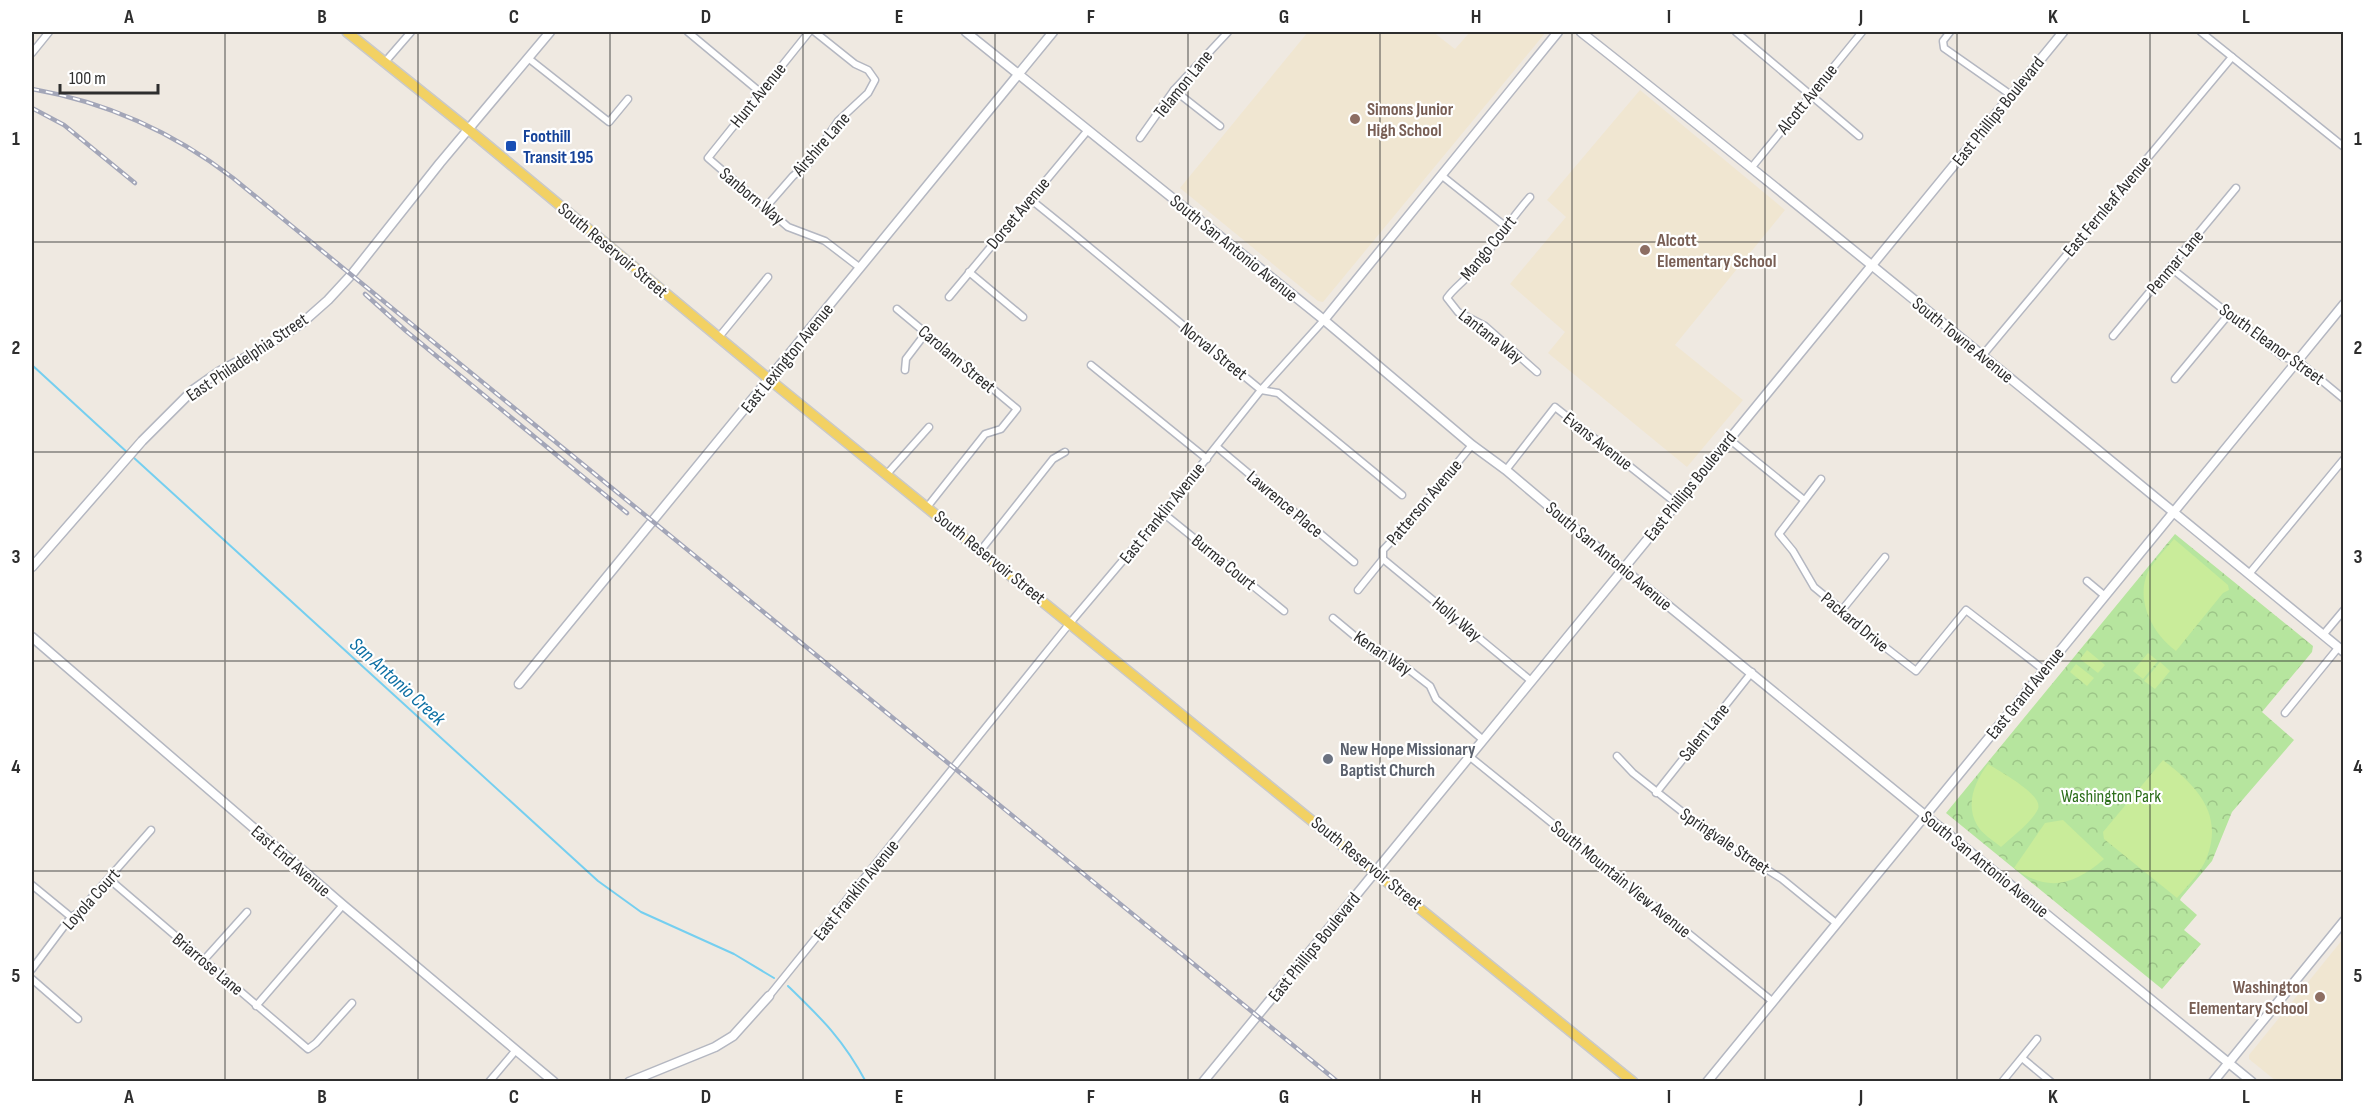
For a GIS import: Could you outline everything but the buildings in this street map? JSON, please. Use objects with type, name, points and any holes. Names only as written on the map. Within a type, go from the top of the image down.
[{"type":"main road","name":"South Reservoir Street","points":[[347,32],[468,129],[770,380],[928,506],[1634,1082]]},
{"type":"street","points":[[32,53],[49,32]]},
{"type":"street","points":[[385,62],[411,32]]},
{"type":"street","name":"East Philadelphia Street","points":[[32,567],[142,441],[193,390],[220,370],[261,349],[302,323],[328,300],[352,274],[468,129],[550,32]]},
{"type":"street","points":[[688,32],[760,92]]},
{"type":"street","name":"Hunt Avenue","points":[[708,158],[810,32]]},
{"type":"street","name":"Airshire Lane","points":[[766,207],[793,176],[810,162],[838,121],[868,93],[875,80],[868,70],[855,64],[815,32]]},
{"type":"street","name":"South San Antonio Avenue","points":[[966,32],[1324,320],[1472,445],[1506,470],[1622,568],[2253,1082]]},
{"type":"street","name":"East Lexington Avenue","points":[[519,684],[1053,32]]},
{"type":"street","name":"Telamon Lane","points":[[1140,138],[1174,90],[1228,32]]},
{"type":"street","name":"East Franklin Avenue","points":[[769,996],[1070,623],[1163,513],[1262,390],[1324,320],[1558,32]]},
{"type":"street","name":"South Towne Avenue","points":[[1581,32],[1752,167],[2341,650]]},
{"type":"street","points":[[1736,32],[1859,136]]},
{"type":"street","name":"Alcott Avenue","points":[[1752,167],[1862,32]]},
{"type":"street","points":[[1950,32],[1943,41],[1944,48],[2010,95]]},
{"type":"street","name":"East Phillips Boulevard","points":[[1203,1082],[2063,32]]},
{"type":"street","points":[[2201,32],[2343,147]]},
{"type":"street","name":"East Fernleaf Avenue","points":[[1982,356],[2232,57]]},
{"type":"street","points":[[528,58],[609,122],[628,99]]},
{"type":"street","points":[[1174,90],[1220,126]]},
{"type":"street","name":"Dorset Avenue","points":[[949,297],[1088,130]]},
{"type":"street","name":"Sanborn Way","points":[[708,158],[788,226],[825,241],[859,267]]},
{"type":"street","points":[[1441,175],[1505,226]]},
{"type":"street","name":"Penmar Lane","points":[[2113,336],[2236,188]]},
{"type":"street","name":"Mango Court","points":[[1447,298],[1453,289],[1469,275],[1505,226],[1530,197]]},
{"type":"street","name":"Norval Street","points":[[1030,199],[1114,265],[1140,291],[1262,390],[1278,393],[1402,495]]},
{"type":"street","name":"South Eleanor Street","points":[[2171,268],[2283,357],[2298,361],[2343,399]]},
{"type":"street","points":[[969,272],[1023,317]]},
{"type":"street","points":[[718,337],[768,277]]},
{"type":"street","name":"Lantana Way","points":[[1447,298],[1458,312],[1485,326],[1537,372]]},
{"type":"street","name":"East Grand Avenue","points":[[1707,1082],[2343,304]]},
{"type":"street","name":"Carolann Street","points":[[897,309],[1017,409],[1001,429],[985,434],[928,506]]},
{"type":"street","points":[[2175,379],[2229,314]]},
{"type":"street","points":[[905,370],[906,359],[925,334]]},
{"type":"street","points":[[1091,365],[1207,459]]},
{"type":"street","name":"Evans Avenue","points":[[1506,470],[1555,407],[1677,503]]},
{"type":"street","points":[[887,474],[929,427]]},
{"type":"street","points":[[1729,439],[1804,500],[1821,479]]},
{"type":"street","name":"Patterson Avenue","points":[[1358,590],[1383,559],[1383,550],[1405,527],[1472,445]]},
{"type":"street","name":"Lawrence Place","points":[[1216,447],[1354,562]]},
{"type":"street","points":[[981,550],[1053,459],[1065,452]]},
{"type":"street","points":[[2249,574],[2343,459]]},
{"type":"street","name":"Packard Drive","points":[[1804,500],[1779,534],[1793,551],[1814,587],[1842,610],[1851,621],[1916,671],[1966,610],[2043,670]]},
{"type":"street","name":"Burma Court","points":[[1163,513],[1284,611]]},
{"type":"street","points":[[1842,610],[1885,557]]},
{"type":"street","name":"Holly Way","points":[[1383,559],[1530,680]]},
{"type":"street","points":[[2087,581],[2105,596]]},
{"type":"street","points":[[2323,635],[2343,610]]},
{"type":"street","name":"Kenan Way","points":[[1333,618],[1374,652],[1390,655],[1430,686],[1436,699],[1482,739]]},
{"type":"street","name":"East End Avenue","points":[[32,637],[343,905],[554,1082]]},
{"type":"street","points":[[2285,712],[2341,650]]},
{"type":"street","name":"Salem Lane","points":[[1656,793],[1752,672]]},
{"type":"street","name":"South Mountain View Avenue","points":[[1469,756],[1772,1001]]},
{"type":"street","name":"Springvale Street","points":[[1617,756],[1625,767],[1656,793],[1709,833],[1782,879],[1836,923]]},
{"type":"street","name":"Loyola Court","points":[[32,969],[71,917],[79,912],[152,830]]},
{"type":"street","name":"Briarrose Lane","points":[[109,879],[308,1049],[351,1003]]},
{"type":"street","points":[[32,885],[71,917]]},
{"type":"street","points":[[256,1005],[343,905]]},
{"type":"street","points":[[203,961],[247,912]]},
{"type":"street","points":[[2213,1082],[2343,921]]},
{"type":"street","points":[[32,979],[78,1019]]},
{"type":"street","points":[[629,1082],[716,1047],[733,1036],[769,996]]},
{"type":"street","points":[[2002,1082],[2037,1039]]},
{"type":"street","points":[[489,1082],[516,1050]]},
{"type":"street","points":[[2022,1058],[2050,1082]]},
{"type":"shaded area","name":"Simons Junior High School","points":[[1308,32],[1433,32],[1455,49],[1470,32],[1546,32],[1323,302],[1318,301],[1180,188]]},
{"type":"shaded area","name":"Alcott Elementary School","points":[[1640,90],[1785,210],[1675,345],[1743,400],[1687,467],[1548,353],[1565,332],[1510,284],[1566,217],[1547,200]]},
{"type":"shaded area","name":"Washington Elementary School","points":[[2343,939],[2343,1077],[2340,1081],[2276,1081],[2249,1059],[2249,1055]]},
{"type":"green space","name":"Washington Park","points":[[2175,534],[2313,646],[2312,652],[2262,712],[2294,740],[2232,812],[2212,861],[2181,898],[2180,900],[2197,915],[2184,930],[2201,944],[2162,989],[1946,813]]},
{"type":"green space","points":[[2174,539],[2228,585],[2229,590],[2223,593],[2176,651],[2154,628],[2144,598],[2148,572]]},
{"type":"green space","points":[[2087,650],[2105,665],[2098,673],[2080,659]]},
{"type":"green space","points":[[2148,653],[2158,661],[2143,679],[2133,671]]},
{"type":"green space","points":[[2160,662],[2170,671],[2155,689],[2144,681]]},
{"type":"green space","points":[[2076,664],[2094,678],[2087,686],[2070,672]]},
{"type":"green space","points":[[2163,760],[2186,779],[2195,790],[2209,813],[2212,826],[2207,857],[2194,879],[2177,898],[2104,839],[2103,832]]},
{"type":"green space","points":[[1988,764],[2028,790],[2038,803],[2038,809],[2031,819],[2001,847],[1979,828],[1973,817],[1973,793]]},
{"type":"green space","points":[[2063,820],[2104,859],[2082,875],[2060,883],[2038,881],[2014,868],[2045,823]]},
{"type":"waterway","name":"San Antonio Creek","points":[[32,365],[129,454]]},
{"type":"waterway","name":"San Antonio Creek","points":[[133,457],[598,881],[641,912],[734,954],[774,978]]},
{"type":"waterway","name":"San Antonio Creek","points":[[788,986],[831,1030],[866,1082]]},
{"type":"railway","points":[[32,89],[86,102],[138,121],[187,147],[233,178],[1338,1082]]},
{"type":"railway","points":[[32,108],[64,125],[135,183]]},
{"type":"railway","points":[[365,294],[406,331],[627,513]]},
{"type":"place","name":"Simons Junior High School","points":[[1355,119]]},
{"type":"place","name":"Foothill Transit 195","points":[[511,146]]},
{"type":"place","name":"Alcott Elementary School","points":[[1645,250]]},
{"type":"place","name":"New Hope Missionary Baptist Church","points":[[1328,759]]},
{"type":"place","name":"Washington Elementary School","points":[[2320,997]]}]
